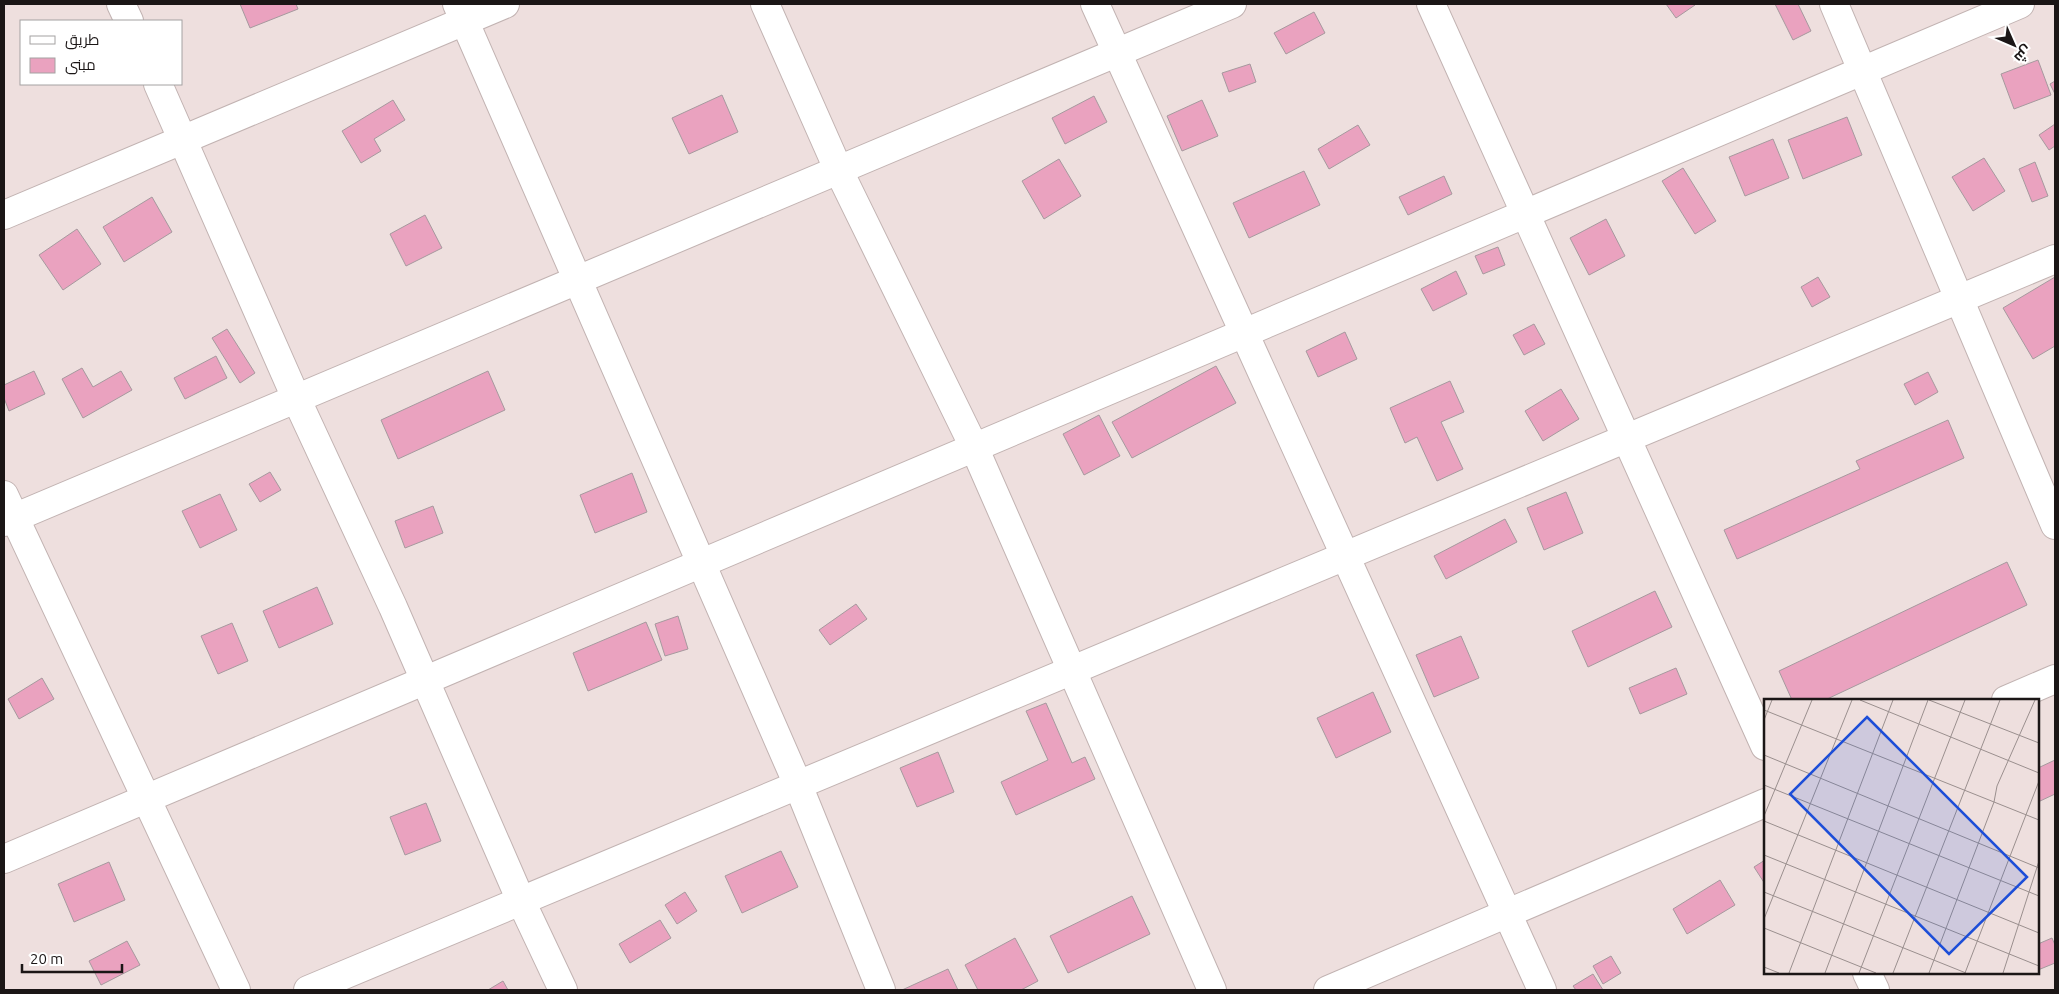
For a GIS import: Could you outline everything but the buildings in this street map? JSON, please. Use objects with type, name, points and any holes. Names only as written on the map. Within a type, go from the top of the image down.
[{"type":"street","points":[[121,4],[129,20]]},
{"type":"street","points":[[4,216],[183,140],[460,12],[505,4]]},
{"type":"street","points":[[765,4],[838,170],[974,447],[1212,990]]},
{"type":"street","points":[[1095,4],[1542,990]]},
{"type":"street","points":[[236,990],[148,798],[7,512],[296,398],[1232,4]]},
{"type":"street","points":[[1431,4],[1764,744]]},
{"type":"street","points":[[1834,4],[2055,525]]},
{"type":"street","points":[[4,859],[2020,4]]},
{"type":"street","points":[[460,12],[798,785],[881,990]]},
{"type":"street","points":[[158,85],[296,398],[425,681],[521,901],[563,990]]},
{"type":"street","points":[[308,990],[2055,258]]},
{"type":"street","points":[[2008,699],[2055,679]]},
{"type":"street","points":[[1328,990],[1764,803]]},
{"type":"street","points":[[1867,974],[1875,990]]}]
